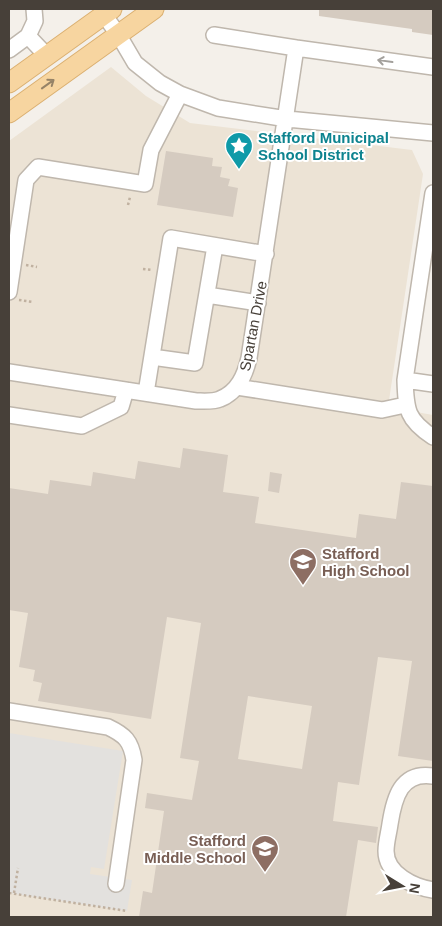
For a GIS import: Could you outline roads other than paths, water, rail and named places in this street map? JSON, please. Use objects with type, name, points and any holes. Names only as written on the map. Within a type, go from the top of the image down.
[{"type":"main road","points":[[9,113],[154,9]]},
{"type":"main road","points":[[10,80],[108,12]]},
{"type":"street","points":[[9,50],[28,36],[35,21],[34,9]]},
{"type":"street","points":[[108,12],[135,63],[160,83],[180,94],[218,108],[287,119],[433,133]]},
{"type":"street","points":[[214,35],[433,67]]},
{"type":"street","points":[[28,36],[46,56]]},
{"type":"street","name":"Spartan Drive","points":[[9,372],[196,401],[220,400],[237,387],[244,375],[249,358],[287,119],[296,48]]},
{"type":"street","points":[[9,292],[26,180],[38,167],[145,184],[151,150],[180,94]]},
{"type":"street","points":[[433,193],[431,230],[405,380],[406,405],[415,424],[433,437]]},
{"type":"street","points":[[146,393],[171,238],[266,254]]},
{"type":"street","points":[[152,357],[195,363],[215,246]]},
{"type":"street","points":[[206,295],[258,303]]},
{"type":"street","points":[[405,380],[433,384]]},
{"type":"street","points":[[237,387],[382,410],[406,405]]},
{"type":"street","points":[[9,415],[82,426],[121,407],[126,390]]},
{"type":"street","points":[[9,711],[108,726],[122,733],[132,747],[134,760],[116,884]]},
{"type":"street","points":[[433,776],[424,775],[413,778],[403,785],[396,796],[386,852],[390,863],[408,883],[433,890]]},
{"type":"place","name":"Stafford Municipal School District","points":[[239,170]]},
{"type":"place","name":"Stafford High School","points":[[303,586]]},
{"type":"place","name":"Stafford Middle School","points":[[265,873]]}]
